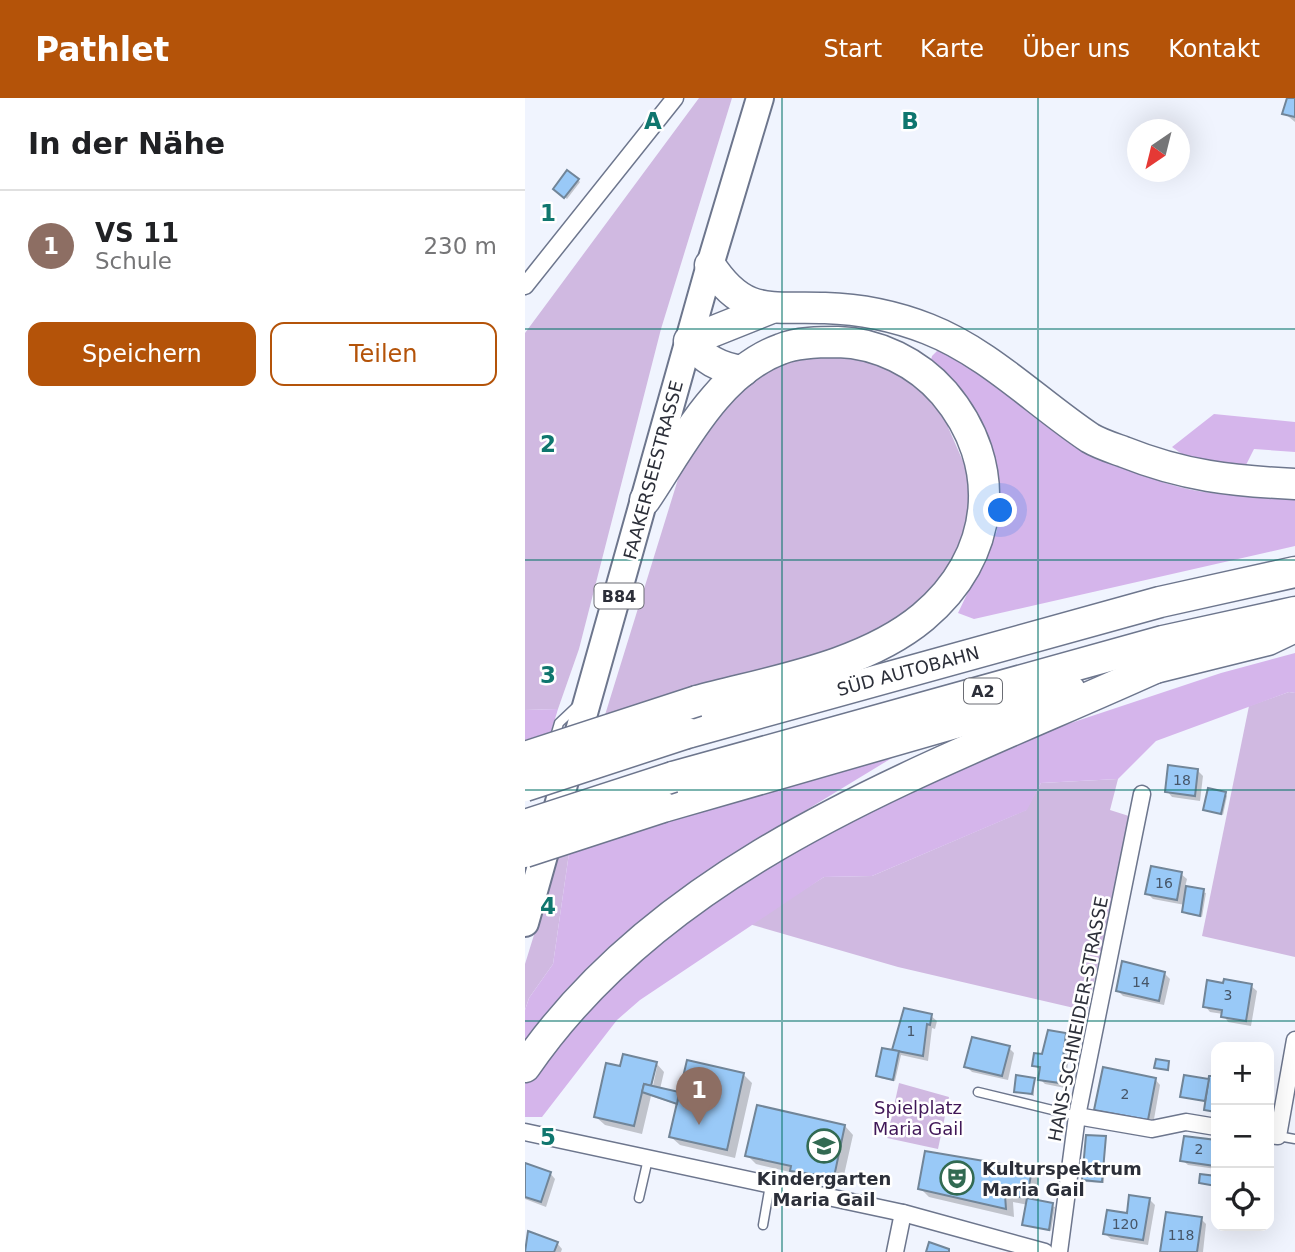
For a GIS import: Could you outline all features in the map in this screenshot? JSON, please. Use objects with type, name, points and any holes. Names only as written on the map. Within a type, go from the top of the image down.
[{"type":"highway","points":[[710,265],[726,289],[742,299],[769,309]]},
{"type":"highway","points":[[743,371],[725,369],[702,356],[689,341],[769,309],[826,308],[885,314],[929,329],[969,348],[1093,439],[1157,466],[1222,480],[1295,484]]},
{"type":"highway","points":[[525,757],[697,701],[857,654],[922,618],[948,593],[964,571],[983,516],[986,486],[975,438],[959,411],[917,368],[858,343],[822,342],[781,348],[743,371],[706,410],[645,500]]},
{"type":"highway","name":"SÜD AUTOBAHN","points":[[532,788],[687,733],[1160,602],[1295,572]]},
{"type":"highway","name":"A2","points":[[528,831],[673,777],[1163,641],[1295,612]]},
{"type":"highway","points":[[528,831],[663,807],[993,711],[1268,639],[1295,627]]},
{"type":"highway","points":[[525,1067],[591,987],[666,920],[754,860],[842,807],[1155,668]]},
{"type":"main road","name":"FAAKERSEESTRASSE","points":[[526,917],[592,691],[710,265],[760,98]]},
{"type":"street","points":[[525,286],[675,98]]},
{"type":"street","name":"HANS-SCHNEIDER-STRASSE","points":[[1059,1252],[1077,1116],[1142,794]]},
{"type":"street","points":[[1274,1132],[1295,1040]]},
{"type":"street","points":[[1077,1116],[1152,1129],[1186,1122],[1211,1126]]},
{"type":"street","points":[[525,1132],[903,1213],[1045,1252]]},
{"type":"street","points":[[895,1252],[903,1213]]},
{"type":"lane","points":[[532,788],[559,723],[592,691]]},
{"type":"lane","points":[[978,1093],[1077,1116]]},
{"type":"lane","points":[[1274,1136],[1295,1139]]},
{"type":"lane","points":[[639,1198],[648,1159]]},
{"type":"lane","points":[[763,1225],[770,1185]]},
{"type":"green space","points":[[699,98],[732,98],[661,329],[579,649],[558,709],[525,710],[525,333]]},
{"type":"green space","points":[[814,350],[892,363],[950,413],[948,427],[976,491],[954,572],[897,626],[827,651],[605,715],[683,463],[746,378]]},
{"type":"green space","points":[[1289,692],[1295,693],[1295,957],[1202,936],[1249,706]]},
{"type":"green space","points":[[1118,779],[1110,810],[1132,817],[1087,1011],[898,967],[749,924],[824,877],[872,876],[1026,810],[1041,783]]},
{"type":"green space","points":[[569,853],[553,964],[529,998],[525,1010],[525,964],[558,857]]},
{"type":"green space","name":"Spielplatz Maria Gail","points":[[899,1083],[949,1097],[938,1149],[887,1138]]},
{"type":"shaded area","points":[[940,348],[953,353],[1072,437],[1136,472],[1169,484],[1204,492],[1295,496],[1295,546],[974,619],[958,613],[997,531],[998,483],[994,461],[930,364],[932,356]]},
{"type":"shaded area","points":[[1214,414],[1295,422],[1295,452],[1254,449],[1241,475],[1186,457],[1172,447]]},
{"type":"shaded area","points":[[1295,653],[1295,693],[1289,692],[1156,741],[1118,779],[1041,783],[1027,810],[872,876],[824,877],[640,1000],[617,1020],[542,1117],[525,1117],[525,1084],[547,1048],[620,972],[723,893],[873,805],[996,748],[1221,673]]},
{"type":"shaded area","points":[[558,709],[551,732],[525,740],[525,710]]},
{"type":"shaded area","points":[[905,750],[744,848],[667,909],[525,1044],[525,1010],[529,998],[553,964],[569,853],[657,825],[660,816]]},
{"type":"building","points":[[1287,98],[1295,98],[1295,117],[1282,114]]},
{"type":"building","points":[[567,170],[579,179],[564,198],[553,189]]},
{"type":"building","points":[[1168,765],[1198,769],[1195,796],[1165,792]]},
{"type":"building","points":[[1208,788],[1226,792],[1221,814],[1203,810]]},
{"type":"building","points":[[1151,866],[1182,872],[1177,900],[1145,894]]},
{"type":"building","points":[[1186,886],[1204,889],[1200,916],[1182,912]]},
{"type":"building","points":[[1122,961],[1165,972],[1159,1001],[1116,991]]},
{"type":"building","points":[[1224,979],[1252,984],[1246,1021],[1221,1017],[1222,1010],[1203,1007],[1207,980],[1223,983]]},
{"type":"building","points":[[904,1008],[932,1014],[930,1025],[927,1024],[923,1056],[892,1050]]},
{"type":"building","points":[[1048,1030],[1066,1033],[1060,1083],[1038,1080],[1040,1067],[1032,1066],[1034,1053],[1042,1054]]},
{"type":"building","points":[[972,1037],[1010,1046],[1002,1076],[964,1067]]},
{"type":"building","points":[[882,1048],[899,1051],[893,1080],[876,1076]]},
{"type":"building","points":[[623,1054],[657,1062],[651,1086],[644,1084],[634,1126],[594,1117],[606,1063],[620,1066]]},
{"type":"building","points":[[1156,1059],[1169,1061],[1168,1070],[1154,1068]]},
{"type":"building","points":[[687,1060],[744,1073],[727,1150],[669,1137]]},
{"type":"building","points":[[1103,1067],[1156,1078],[1148,1120],[1094,1110]]},
{"type":"building","points":[[1016,1075],[1035,1078],[1032,1094],[1014,1092]]},
{"type":"building","points":[[1184,1075],[1209,1079],[1205,1101],[1180,1097]]},
{"type":"building","points":[[1211,1076],[1211,1111],[1204,1110]]},
{"type":"building","points":[[644,1084],[679,1092],[677,1104],[642,1092]]},
{"type":"building","points":[[757,1105],[845,1125],[834,1177],[790,1171],[791,1166],[745,1156]]},
{"type":"building","points":[[1086,1135],[1106,1136],[1102,1182],[1082,1180]]},
{"type":"building","points":[[1184,1136],[1211,1139],[1211,1165],[1180,1161]]},
{"type":"building","points":[[925,1151],[1032,1169],[1027,1198],[1005,1195],[1006,1209],[918,1189]]},
{"type":"building","points":[[525,1163],[551,1172],[541,1202],[525,1197]]},
{"type":"building","points":[[1200,1174],[1211,1175],[1211,1185],[1199,1183]]},
{"type":"building","points":[[1129,1195],[1150,1198],[1143,1240],[1103,1234],[1107,1210],[1127,1213]]},
{"type":"building","points":[[1027,1198],[1053,1203],[1049,1230],[1022,1225]]},
{"type":"building","points":[[1166,1212],[1202,1217],[1197,1252],[1160,1252]]},
{"type":"building","points":[[528,1231],[558,1242],[554,1252],[525,1252]]},
{"type":"building","points":[[929,1242],[949,1249],[949,1252],[926,1252]]},
{"type":"place","name":"VS 11","points":[[699,1125]]},
{"type":"place","name":"Kindergarten Maria Gail","points":[[824,1146]]},
{"type":"place","name":"Kulturspektrum Maria Gail","points":[[957,1178]]}]
